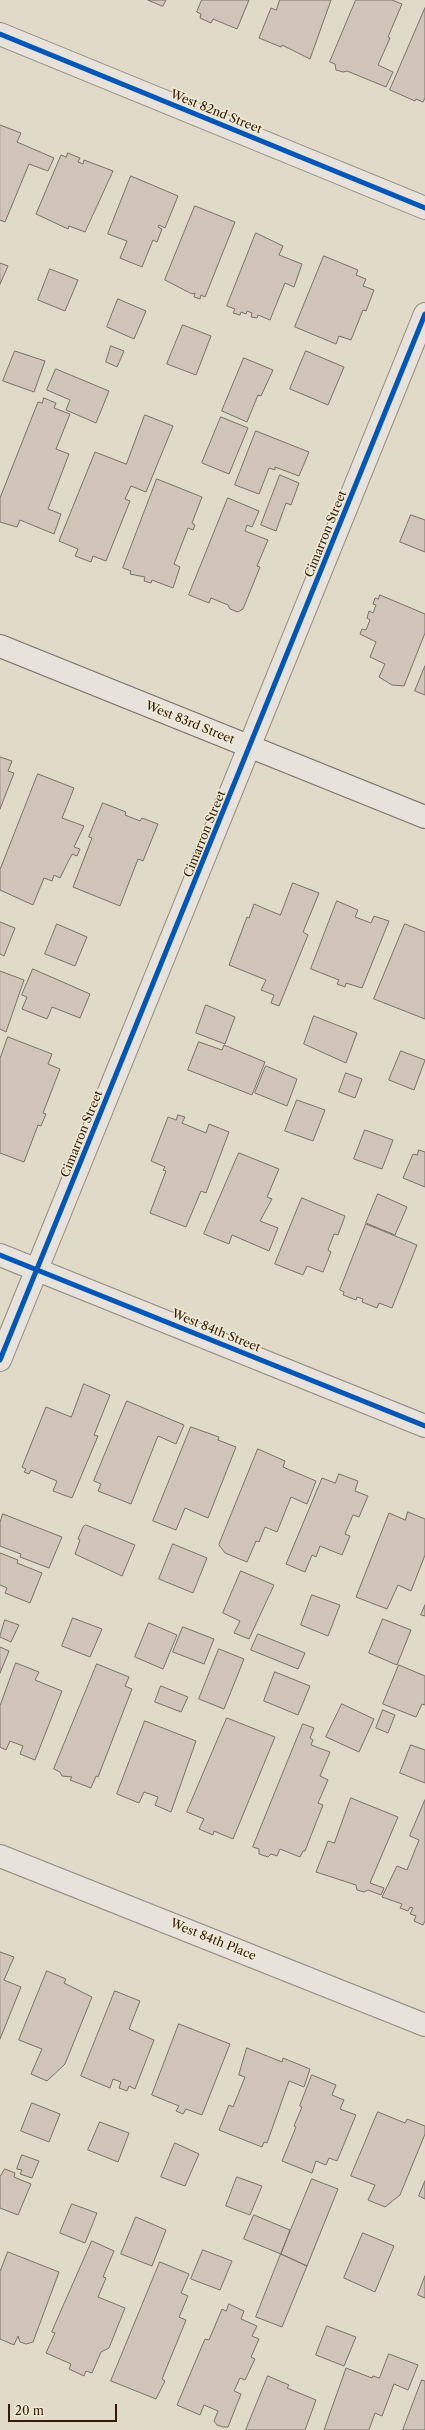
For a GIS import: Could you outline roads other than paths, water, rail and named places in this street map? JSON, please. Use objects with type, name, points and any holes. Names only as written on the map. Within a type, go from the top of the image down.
[{"type":"street","name":"West 82nd Street","points":[[0,34],[425,208]]},
{"type":"street","name":"Cimarron Street","points":[[0,1360],[251,747],[425,314]]},
{"type":"street","name":"West 83rd Street","points":[[0,646],[425,817]]},
{"type":"street","name":"West 84th Street","points":[[0,1255],[425,1426]]},
{"type":"street","name":"West 84th Place","points":[[0,1856],[425,2025]]}]
